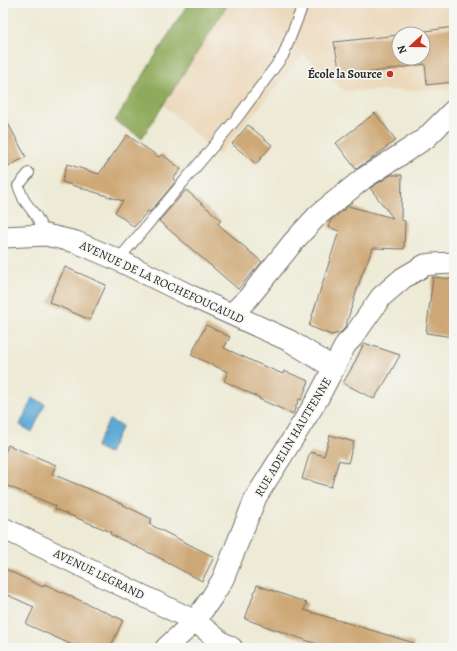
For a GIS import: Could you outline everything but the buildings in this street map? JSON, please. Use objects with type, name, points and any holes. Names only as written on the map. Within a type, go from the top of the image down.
[{"type":"street","points":[[232,314],[249,297],[294,241],[318,215],[364,178],[426,138],[454,110]]},
{"type":"street","name":"AVENUE DE LA ROCHEFOUCAULD","points":[[3,237],[46,235],[76,242],[118,260],[290,341],[334,368]]},
{"type":"street","name":"RUE ADELIN HAUTFENNE","points":[[166,648],[195,621],[212,597],[223,579],[256,497],[316,400],[346,344],[353,337],[381,297],[403,278],[425,265],[454,263]]},
{"type":"street","name":"AVENUE LEGRAND","points":[[3,528],[195,621],[221,642],[232,648]]},
{"type":"lane","points":[[118,260],[237,118],[283,56],[301,10]]},
{"type":"lane","points":[[29,173],[18,186],[24,200],[36,216],[46,235]]},
{"type":"shaded area","name":"École la Source","points":[[229,3],[451,3],[454,16],[454,90],[345,91],[304,55],[218,155],[164,105]]},
{"type":"green space","points":[[188,3],[229,3],[142,138],[115,121]]},
{"type":"water","points":[[32,398],[45,404],[32,432],[20,425]]},
{"type":"water","points":[[109,420],[122,426],[109,453],[96,447]]},
{"type":"place","name":"École la Source","points":[[390,74]]}]
